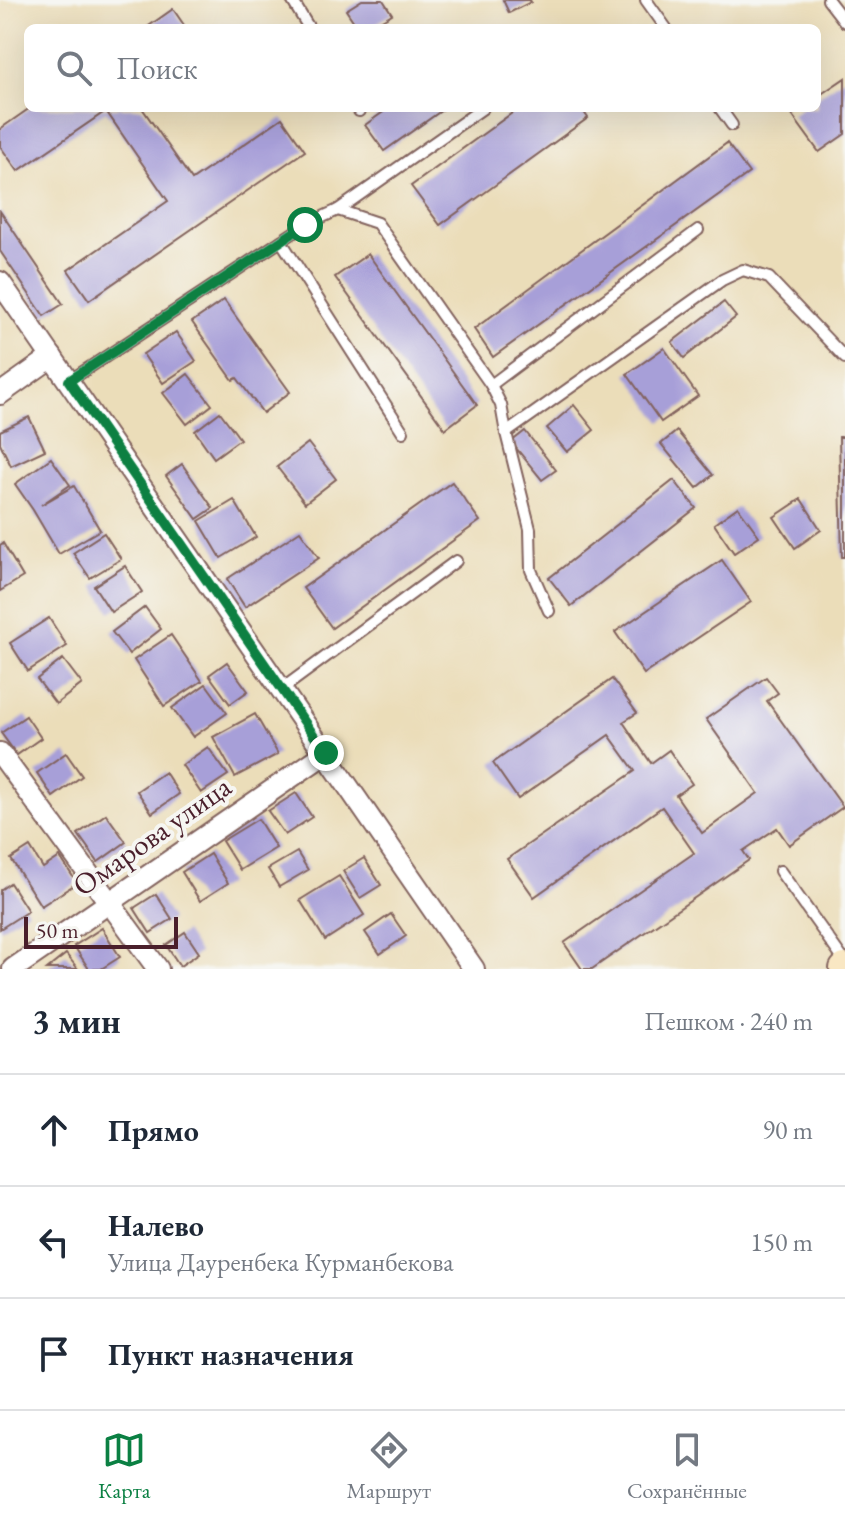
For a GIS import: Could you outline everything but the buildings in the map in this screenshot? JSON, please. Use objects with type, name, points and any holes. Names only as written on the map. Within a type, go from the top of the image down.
[{"type":"street","points":[[0,282],[474,969]]},
{"type":"street","points":[[0,394],[52,357]]},
{"type":"street","points":[[0,753],[158,969]]},
{"type":"street","name":"Омарова улица","points":[[13,969],[326,753]]},
{"type":"lane","points":[[292,0],[307,24]]},
{"type":"lane","points":[[646,0],[663,24]]},
{"type":"lane","points":[[828,0],[845,22]]},
{"type":"lane","points":[[69,381],[305,225],[338,210],[477,112]]},
{"type":"lane","points":[[723,112],[732,125]]},
{"type":"lane","points":[[338,210],[377,223],[491,385],[501,405],[530,529],[531,570],[549,611]]},
{"type":"lane","points":[[491,385],[698,230]]},
{"type":"lane","points":[[281,241],[403,432]]},
{"type":"lane","points":[[506,433],[722,280],[743,270],[769,278],[845,358]]},
{"type":"lane","points":[[282,689],[456,561]]},
{"type":"lane","points":[[780,871],[845,962]]},
{"type":"route","points":[[305,225],[69,381],[326,753]]}]
